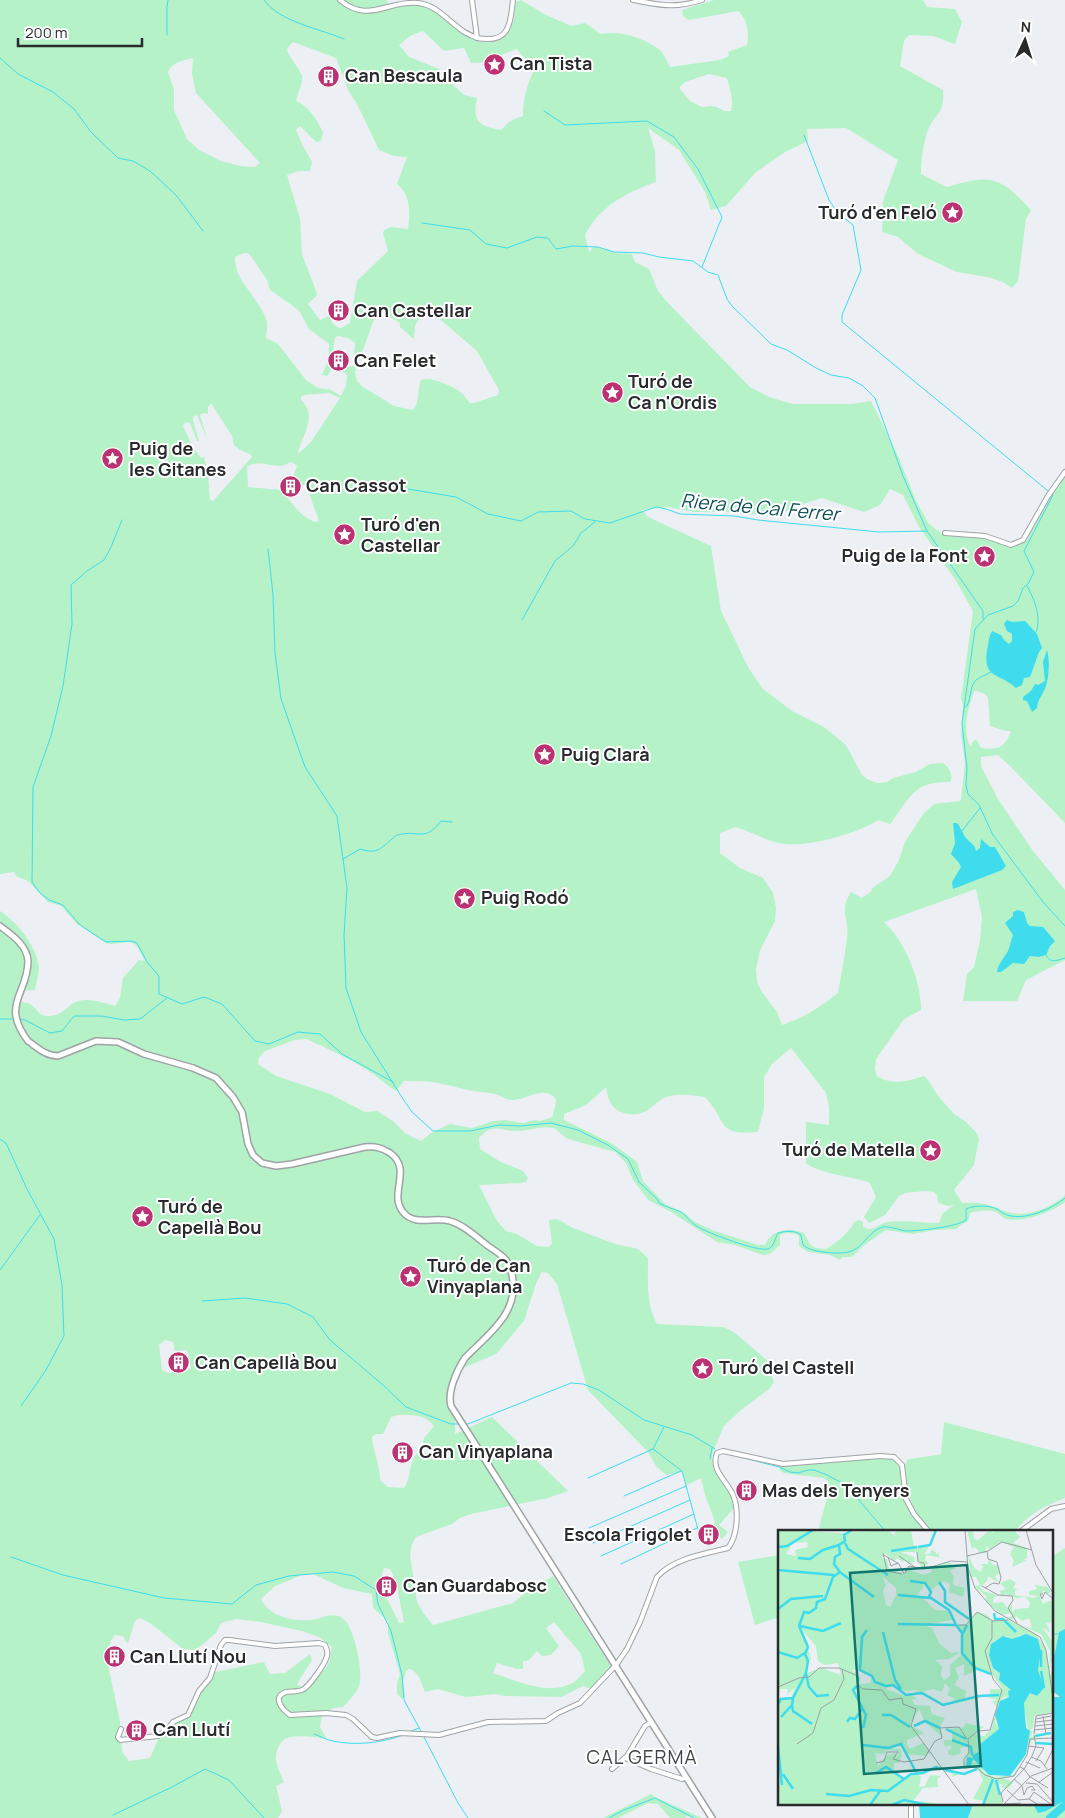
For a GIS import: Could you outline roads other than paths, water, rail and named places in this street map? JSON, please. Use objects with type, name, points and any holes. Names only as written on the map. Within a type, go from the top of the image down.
[{"type":"main road","points":[[0,926],[22,945],[26,953],[27,968],[14,992]]},
{"type":"main road","points":[[12,1025],[25,1038],[52,1056],[58,1056],[96,1042],[114,1041],[132,1047],[144,1054],[193,1068],[216,1078],[233,1097],[242,1112],[248,1144],[253,1155],[262,1162],[276,1166],[292,1164],[366,1146],[382,1148],[393,1156],[400,1165],[401,1175],[397,1198],[404,1214],[420,1220],[448,1220],[454,1222],[506,1259],[512,1270],[514,1284],[510,1308],[502,1320],[461,1364],[450,1394],[451,1406],[712,1818]]},
{"type":"street","points":[[340,0],[348,7],[370,12],[405,3],[418,3],[432,7],[464,31],[477,38],[487,40],[500,37],[511,24],[513,0]]},
{"type":"street","points":[[472,0],[477,38]]},
{"type":"street","points":[[633,0],[672,6],[702,0]]},
{"type":"street","points":[[945,533],[985,536],[1011,544],[1018,543],[1023,540],[1048,496],[1065,472]]},
{"type":"street","points":[[121,1728],[118,1738],[120,1740],[158,1736],[167,1730],[173,1722],[188,1715],[199,1691],[210,1678],[221,1644],[225,1640],[275,1646],[319,1643],[325,1645],[328,1654],[307,1687],[281,1695],[279,1704],[290,1715],[326,1713],[346,1715],[354,1719],[372,1736],[377,1738],[400,1733],[440,1735],[494,1721],[546,1721],[558,1712],[580,1703],[616,1665],[627,1649],[657,1577],[662,1571],[687,1559],[728,1548],[732,1542],[736,1506],[733,1494],[715,1466],[715,1457],[720,1451],[782,1464],[880,1456],[894,1457],[902,1465],[906,1499],[914,1514],[927,1530]]},
{"type":"street","points":[[1023,1530],[1051,1509],[1065,1506]]},
{"type":"street","points":[[612,1769],[626,1758],[645,1726],[651,1722]]},
{"type":"street","points":[[626,1758],[682,1779],[686,1777]]},
{"type":"water","points":[[1007,620],[1012,622],[1025,621],[1037,634],[1042,648],[1030,677],[1024,678],[1022,685],[1016,688],[990,671],[986,660],[989,638],[992,631],[1001,635],[1009,644],[1012,641],[1012,634],[1007,631],[1004,624]]},
{"type":"water","points":[[1047,650],[1049,663],[1047,682],[1037,708],[1032,712],[1027,701],[1023,700],[1023,697],[1031,691],[1035,684],[1038,685],[1045,681],[1043,662]]},
{"type":"water","points":[[953,823],[957,823],[976,851],[980,848],[981,839],[990,847],[995,847],[1006,866],[1002,870],[953,889],[952,882],[961,867],[951,854],[955,843]]},
{"type":"water","points":[[1018,910],[1024,912],[1027,923],[1030,926],[1043,927],[1055,941],[1050,946],[1046,955],[1039,957],[1030,956],[1024,964],[1013,963],[1001,972],[997,972],[1008,951],[1013,935],[1005,923],[1013,916],[1013,912]]},
{"type":"water","points":[[1065,1629],[1065,1801],[1038,1813],[1034,1806],[1052,1806],[1052,1697],[1060,1697],[1052,1691],[1052,1659],[1059,1632]]},
{"type":"water","points":[[919,1806],[972,1806],[968,1818],[920,1818]]},
{"type":"waterway","points":[[167,35],[168,0]]},
{"type":"waterway","points":[[264,0],[271,8],[290,19],[344,39]]},
{"type":"waterway","points":[[0,58],[18,74],[53,92],[74,109],[91,132],[118,158],[133,161],[150,171],[176,195],[203,231]]},
{"type":"waterway","points":[[544,111],[565,125],[647,121],[674,137],[698,169],[722,217],[702,267]]},
{"type":"waterway","points":[[804,135],[829,200],[837,212],[853,225],[861,270],[842,315],[842,322],[1053,495],[1024,551],[1034,572],[1028,584],[1023,588],[1018,601],[1013,606],[988,615],[975,629],[962,723],[968,794],[979,805],[993,835],[1043,902],[1065,926]]},
{"type":"waterway","points":[[422,223],[470,230],[486,244],[507,248],[537,237],[548,238],[556,249],[573,246],[598,247],[614,252],[643,253],[693,261],[708,272],[718,275],[727,299],[732,306],[771,344],[787,350],[831,375],[849,378],[863,386],[875,398],[903,476],[927,531]]},
{"type":"waterway","name":"Riera de Cal Ferrer","points":[[408,489],[456,497],[488,514],[521,521],[538,512],[571,511],[585,519],[610,523],[656,507],[680,514],[734,516],[879,532],[927,531],[983,611],[983,619]]},
{"type":"waterway","points":[[122,520],[104,560],[71,585],[72,624],[63,686],[51,736],[33,787],[32,882],[40,893],[49,900],[63,905],[79,924],[106,942],[131,941],[137,943],[147,962],[159,976],[159,994],[182,1004],[204,997],[222,1004],[255,1041],[269,1044],[298,1032],[320,1034],[342,1054],[393,1082]]},
{"type":"waterway","points":[[522,620],[555,561],[573,546],[581,533],[595,522]]},
{"type":"waterway","points":[[268,549],[273,595],[275,653],[281,699],[305,767],[337,816],[347,888],[344,935],[346,988],[361,1032],[412,1112],[433,1131],[470,1131],[499,1125],[520,1126],[551,1123],[578,1130],[608,1145],[628,1159],[639,1182],[659,1203],[681,1212],[700,1228],[731,1241],[762,1249],[768,1249],[772,1246],[778,1233],[790,1231],[801,1235],[803,1245],[807,1248],[827,1252],[847,1252],[856,1249],[874,1231],[883,1227],[906,1231],[946,1227],[966,1220],[966,1209],[977,1206],[994,1208],[1011,1216],[1032,1215],[1053,1206],[1065,1198]]},
{"type":"waterway","points":[[1027,586],[1035,602],[1038,614],[1036,632]]},
{"type":"waterway","points":[[966,707],[976,680],[991,672]]},
{"type":"waterway","points":[[962,831],[980,808]]},
{"type":"waterway","points":[[343,859],[360,849],[378,850],[396,835],[425,834],[435,828],[441,821],[452,822]]},
{"type":"waterway","points":[[1046,955],[1050,960],[1065,958]]},
{"type":"waterway","points":[[19,1019],[25,1020],[50,1033],[62,1031],[74,1016],[102,1016],[124,1020],[140,1019],[167,998]]},
{"type":"waterway","points":[[0,1019],[15,1019]]},
{"type":"waterway","points":[[0,1139],[6,1143],[27,1189],[54,1239],[62,1285],[64,1336],[46,1370],[21,1406]]},
{"type":"waterway","points":[[0,1270],[40,1215]]},
{"type":"waterway","points":[[202,1301],[245,1298],[287,1304],[313,1317],[330,1340],[406,1407],[451,1424],[460,1424]]},
{"type":"waterway","points":[[464,1424],[571,1383],[583,1384],[599,1390],[644,1420],[692,1435],[715,1449]]},
{"type":"waterway","points":[[664,1427],[653,1449],[682,1471],[699,1533]]},
{"type":"waterway","points":[[710,1459],[712,1448]]},
{"type":"waterway","points":[[588,1478],[653,1449]]},
{"type":"waterway","points":[[733,1455],[779,1467],[790,1472],[798,1473],[814,1470],[827,1475],[846,1485],[884,1530]]},
{"type":"waterway","points":[[624,1496],[681,1471]]},
{"type":"waterway","points":[[589,1528],[686,1486]]},
{"type":"waterway","points":[[593,1543],[690,1500]]},
{"type":"waterway","points":[[601,1556],[694,1514]]},
{"type":"waterway","points":[[621,1564],[697,1528]]},
{"type":"waterway","points":[[11,1557],[63,1575],[164,1598],[232,1604],[256,1585],[289,1576],[333,1572],[354,1576],[376,1590],[378,1604],[391,1631],[402,1675],[404,1700],[422,1733]]},
{"type":"waterway","points":[[1052,1634],[1058,1634]]},
{"type":"waterway","points":[[409,1732],[419,1728]]},
{"type":"waterway","points":[[314,1734],[341,1743],[377,1742],[403,1735]]},
{"type":"waterway","points":[[424,1737],[458,1803],[468,1818]]},
{"type":"waterway","points":[[113,1815],[205,1769],[229,1780],[264,1818]]},
{"type":"waterway","points":[[609,1818],[655,1798],[694,1818]]},
{"type":"waterway","points":[[1050,1818],[1065,1805]]},
{"type":"place","name":"Can Tista","points":[[494,64]]},
{"type":"place","name":"Can Bescaula","points":[[329,76]]},
{"type":"place","name":"Turó d'en Feló","points":[[953,213]]},
{"type":"place","name":"Can Castellar","points":[[338,311]]},
{"type":"place","name":"Can Felet","points":[[338,361]]},
{"type":"place","name":"Turó de Ca n'Ordis","points":[[612,392]]},
{"type":"place","name":"Puig de les Gitanes","points":[[113,459]]},
{"type":"place","name":"Can Cassot","points":[[290,486]]},
{"type":"place","name":"Turó d'en Castellar","points":[[345,535]]},
{"type":"place","name":"Puig de la Font","points":[[984,556]]},
{"type":"place","name":"Puig Clarà","points":[[545,755]]},
{"type":"place","name":"Puig Rodó","points":[[465,898]]},
{"type":"place","name":"Turó de Matella","points":[[931,1150]]},
{"type":"place","name":"Turó de Capellà Bou","points":[[142,1217]]},
{"type":"place","name":"Turó de Can Vinyaplana","points":[[411,1276]]},
{"type":"place","name":"Can Capellà Bou","points":[[179,1363]]},
{"type":"place","name":"Turó del Castell","points":[[703,1368]]},
{"type":"place","name":"Can Vinyaplana","points":[[403,1452]]},
{"type":"place","name":"Mas dels Tenyers","points":[[746,1491]]},
{"type":"place","name":"Escola Frigolet","points":[[708,1535]]},
{"type":"place","name":"Can Guardabosc","points":[[387,1586]]},
{"type":"place","name":"Can Llutí Nou","points":[[114,1657]]},
{"type":"place","name":"Can Llutí","points":[[137,1730]]},
{"type":"district","name":"CAL GERMÀ","points":[[642,1757]]}]
